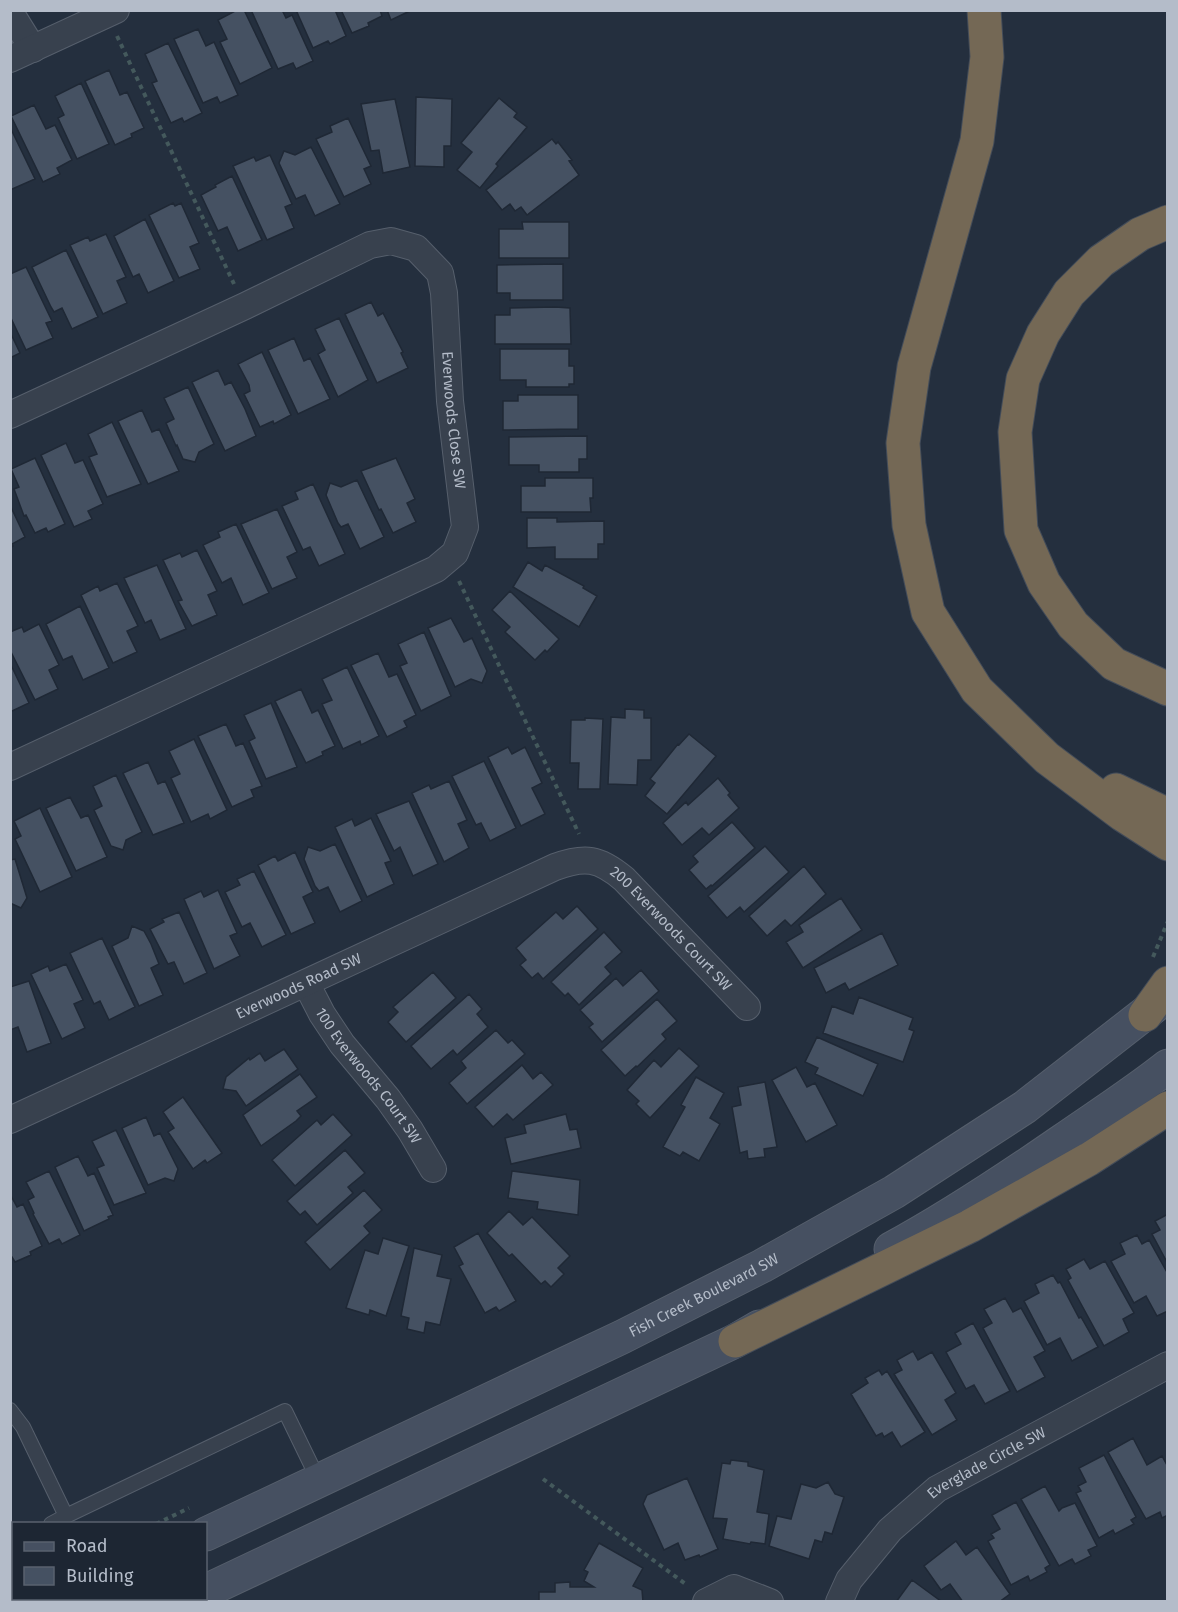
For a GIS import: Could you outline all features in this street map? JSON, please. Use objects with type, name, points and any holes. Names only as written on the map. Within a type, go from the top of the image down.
[{"type":"highway","points":[[984,10],[987,57],[977,141],[914,367],[903,443],[909,525],[928,612],[978,690],[1047,758],[1123,815],[1167,844]]},
{"type":"highway","points":[[1167,222],[1140,234],[1101,261],[1069,293],[1043,334],[1023,379],[1015,432],[1022,530],[1044,583],[1073,625],[1114,664],[1167,689]]},
{"type":"highway","points":[[1047,758],[1167,815]]},
{"type":"highway","points":[[1156,1006],[1159,971]]},
{"type":"highway","points":[[735,1341],[970,1226],[1089,1159],[1167,1108]]},
{"type":"main road","name":"Fish Creek Boulevard SW","points":[[202,1519],[318,1479],[622,1337],[762,1266],[894,1192],[1024,1107],[1156,1006]]},
{"type":"main road","points":[[207,1591],[735,1341],[832,1281],[935,1224],[1039,1157],[1144,1085],[1167,1066]]},
{"type":"street","points":[[10,12],[33,49]]},
{"type":"street","points":[[10,59],[111,13]]},
{"type":"street","name":"Everwoods Close SW","points":[[10,415],[370,245],[391,241],[416,248],[440,273],[444,293],[450,400],[465,527],[458,546],[449,559]]},
{"type":"street","points":[[10,767],[436,569],[449,559]]},
{"type":"street","name":"Everwoods Road SW","points":[[10,1120],[555,867],[571,861],[590,860]]},
{"type":"street","name":"200 Everwoods Court SW","points":[[590,860],[611,868],[624,879],[747,1007]]},
{"type":"street","name":"100 Everwoods Court SW","points":[[306,983],[322,1014],[342,1044],[388,1098],[433,1169]]},
{"type":"street","name":"Everglade Circle SW","points":[[839,1602],[849,1580],[890,1530],[937,1489],[1167,1365]]},
{"type":"street","points":[[706,1601],[734,1588],[770,1602]]},
{"type":"lane","points":[[10,1410],[17,1430],[66,1516]]},
{"type":"lane","points":[[55,1522],[285,1411],[318,1479]]},
{"type":"path","points":[[111,13],[245,306]]},
{"type":"path","points":[[449,559],[590,860]]},
{"type":"path","points":[[1159,971],[1167,921]]},
{"type":"path","points":[[543,1479],[706,1601]]},
{"type":"path","points":[[174,1522],[202,1519]]},
{"type":"building","points":[[237,10],[244,10],[272,68],[240,84],[220,42],[227,39],[218,20]]},
{"type":"building","points":[[251,10],[282,10],[286,18],[292,15],[313,61],[296,69],[293,63],[278,69]]},
{"type":"building","points":[[296,10],[335,10],[346,36],[330,44],[328,41],[313,48]]},
{"type":"building","points":[[341,10],[380,10],[382,16],[368,23],[369,26],[352,33]]},
{"type":"building","points":[[387,10],[412,10],[391,20]]},
{"type":"building","points":[[198,29],[206,46],[214,42],[238,95],[220,103],[217,97],[203,103],[174,39]]},
{"type":"building","points":[[168,43],[202,113],[184,122],[182,118],[171,123],[152,83],[157,81],[145,54]]},
{"type":"building","points":[[109,70],[120,95],[127,92],[144,128],[115,145],[85,81]]},
{"type":"building","points":[[81,83],[109,144],[77,159],[58,118],[64,115],[55,96]]},
{"type":"building","points":[[416,97],[452,99],[451,146],[444,146],[444,167],[415,166]]},
{"type":"building","points":[[499,98],[517,113],[514,117],[527,127],[496,164],[498,166],[480,188],[457,170],[472,152],[461,143]]},
{"type":"building","points":[[395,99],[410,167],[383,173],[379,150],[371,151],[361,104]]},
{"type":"building","points":[[34,105],[46,129],[55,125],[72,160],[57,168],[60,174],[43,182],[11,116]]},
{"type":"building","points":[[348,118],[371,166],[364,169],[371,184],[344,197],[316,139],[332,132],[330,126]]},
{"type":"building","points":[[10,127],[35,179],[10,190]]},
{"type":"building","points":[[552,139],[556,144],[558,142],[572,160],[569,161],[579,175],[527,215],[521,207],[515,211],[510,204],[502,210],[486,190]]},
{"type":"building","points":[[311,147],[340,204],[315,216],[305,195],[296,199],[279,163],[284,151],[295,155]]},
{"type":"building","points":[[270,155],[292,204],[285,207],[294,228],[267,240],[233,166],[254,157],[256,161]]},
{"type":"building","points":[[232,176],[262,240],[238,251],[227,227],[218,231],[201,195]]},
{"type":"building","points":[[173,203],[175,206],[181,203],[199,243],[190,247],[200,269],[179,278],[149,215]]},
{"type":"building","points":[[145,219],[174,281],[148,293],[139,274],[133,277],[114,236]]},
{"type":"building","points":[[522,222],[569,222],[569,258],[499,258],[499,229],[523,229]]},
{"type":"building","points":[[106,234],[126,277],[117,281],[127,303],[103,314],[70,245],[88,237],[90,241]]},
{"type":"building","points":[[66,250],[98,317],[72,329],[62,308],[54,312],[32,267]]},
{"type":"building","points":[[563,264],[563,300],[510,300],[510,293],[497,293],[497,265]]},
{"type":"building","points":[[26,267],[52,321],[46,323],[53,338],[26,350],[10,316],[10,274]]},
{"type":"building","points":[[371,302],[378,316],[383,313],[403,352],[401,353],[408,368],[377,383],[345,314]]},
{"type":"building","points":[[510,308],[570,308],[571,344],[495,344],[495,315],[510,315]]},
{"type":"building","points":[[339,318],[368,380],[338,397],[318,354],[325,350],[315,329]]},
{"type":"building","points":[[10,332],[20,353],[10,358]]},
{"type":"building","points":[[294,338],[304,361],[310,358],[330,399],[298,414],[268,350]]},
{"type":"building","points":[[500,349],[569,349],[569,366],[574,366],[574,384],[569,384],[569,387],[526,387],[526,380],[500,380]]},
{"type":"building","points":[[262,352],[291,415],[274,424],[273,421],[260,427],[244,394],[250,391],[249,385],[238,364]]},
{"type":"building","points":[[218,370],[225,385],[231,382],[256,436],[225,451],[192,382]]},
{"type":"building","points":[[188,387],[214,444],[199,452],[195,462],[183,459],[166,423],[174,419],[164,398]]},
{"type":"building","points":[[518,395],[578,395],[578,429],[503,430],[503,401],[518,401]]},
{"type":"building","points":[[142,410],[152,432],[159,429],[179,471],[148,484],[118,421]]},
{"type":"building","points":[[112,422],[141,484],[107,497],[89,457],[97,454],[88,434]]},
{"type":"building","points":[[587,436],[587,459],[579,459],[579,472],[539,472],[539,465],[509,465],[509,437]]},
{"type":"building","points":[[66,443],[75,463],[83,460],[103,504],[88,511],[92,519],[74,527],[41,455]]},
{"type":"building","points":[[35,458],[65,524],[48,532],[46,528],[35,533],[26,515],[24,516],[14,489],[19,487],[11,469]]},
{"type":"building","points":[[396,458],[415,499],[407,503],[416,522],[393,533],[381,509],[379,510],[361,471]]},
{"type":"building","points":[[545,478],[593,478],[593,498],[590,498],[591,512],[521,512],[521,486],[545,486]]},
{"type":"building","points":[[357,480],[384,537],[360,549],[348,524],[341,527],[338,523],[326,495],[330,483],[341,487]]},
{"type":"building","points":[[313,484],[345,554],[319,566],[310,547],[303,550],[282,506],[298,499],[295,492]]},
{"type":"building","points":[[10,505],[25,537],[12,544],[10,548]]},
{"type":"building","points":[[277,509],[297,552],[287,557],[297,578],[272,589],[241,524]]},
{"type":"building","points":[[527,518],[557,518],[557,522],[604,521],[604,544],[598,544],[598,559],[555,559],[555,547],[527,548]]},
{"type":"building","points":[[236,524],[269,593],[243,605],[231,578],[222,583],[203,545],[220,537],[218,532]]},
{"type":"building","points":[[197,550],[217,591],[208,595],[217,615],[192,626],[178,601],[182,600],[163,560],[180,553],[182,557]]},
{"type":"building","points":[[528,562],[542,571],[545,565],[584,586],[583,588],[597,596],[579,627],[513,587]]},
{"type":"building","points":[[157,565],[186,629],[160,640],[151,620],[145,623],[124,578]]},
{"type":"building","points":[[117,583],[138,626],[127,631],[137,652],[113,663],[81,595],[98,586],[100,591]]},
{"type":"building","points":[[510,591],[559,639],[547,652],[545,650],[535,660],[505,632],[510,627],[492,610]]},
{"type":"building","points":[[80,606],[109,668],[83,680],[72,656],[63,660],[46,624]]},
{"type":"building","points":[[451,618],[464,642],[472,638],[487,671],[482,683],[471,679],[455,687],[428,628]]},
{"type":"building","points":[[39,624],[59,665],[49,670],[58,689],[35,700],[10,650],[10,632],[22,627],[24,632]]},
{"type":"building","points":[[424,632],[451,696],[421,711],[400,666],[407,663],[398,644]]},
{"type":"building","points":[[378,653],[389,677],[397,674],[416,715],[404,721],[407,727],[387,737],[351,665]]},
{"type":"building","points":[[10,663],[29,703],[10,712]]},
{"type":"building","points":[[347,667],[379,736],[361,745],[360,741],[343,749],[322,704],[332,700],[322,679]]},
{"type":"building","points":[[301,689],[312,713],[318,710],[335,746],[306,763],[275,701]]},
{"type":"building","points":[[271,703],[297,767],[266,779],[249,741],[255,738],[244,715]]},
{"type":"building","points":[[625,709],[644,710],[644,718],[651,718],[651,760],[638,760],[637,785],[608,784],[611,717],[625,718]]},
{"type":"building","points":[[585,718],[603,719],[600,789],[578,789],[579,763],[570,763],[571,720],[585,720]]},
{"type":"building","points":[[226,724],[236,746],[243,743],[262,786],[251,790],[254,797],[232,807],[198,736]]},
{"type":"building","points":[[689,734],[716,756],[667,814],[645,796],[655,783],[650,779]]},
{"type":"building","points":[[194,739],[227,810],[210,819],[208,814],[191,822],[171,778],[180,774],[169,751]]},
{"type":"building","points":[[508,747],[512,754],[525,747],[542,783],[532,788],[545,814],[521,826],[488,757]]},
{"type":"building","points":[[484,761],[516,828],[490,841],[481,823],[476,825],[452,776]]},
{"type":"building","points":[[148,762],[158,784],[165,781],[184,823],[153,835],[123,773]]},
{"type":"building","points":[[116,775],[142,832],[126,840],[123,850],[111,846],[94,810],[102,806],[93,786]]},
{"type":"building","points":[[718,778],[739,808],[709,835],[702,828],[682,845],[663,823],[686,802],[688,805]]},
{"type":"building","points":[[449,781],[467,820],[458,824],[469,848],[444,862],[412,793],[429,785],[431,789]]},
{"type":"building","points":[[70,797],[81,818],[88,815],[107,857],[76,871],[46,808]]},
{"type":"building","points":[[409,801],[438,864],[413,876],[400,847],[394,851],[376,814]]},
{"type":"building","points":[[40,808],[72,877],[40,892],[15,839],[21,836],[14,821]]},
{"type":"building","points":[[371,818],[391,861],[385,863],[394,884],[367,897],[335,827],[352,819],[355,826]]},
{"type":"building","points":[[732,822],[755,848],[706,889],[689,870],[698,862],[693,856]]},
{"type":"building","points":[[335,844],[362,901],[340,912],[328,887],[319,891],[315,886],[304,859],[308,847],[320,851]]},
{"type":"building","points":[[765,846],[789,872],[744,912],[740,907],[727,918],[708,896]]},
{"type":"building","points":[[295,852],[313,892],[303,897],[315,923],[291,934],[258,865],[275,856],[278,861]]},
{"type":"building","points":[[15,859],[27,898],[21,908],[10,903],[10,860]]},
{"type":"building","points":[[804,866],[826,894],[791,926],[785,920],[767,936],[749,916]]},
{"type":"building","points":[[254,871],[286,935],[262,947],[250,923],[242,927],[225,892],[240,885],[237,879]]},
{"type":"building","points":[[218,890],[237,933],[230,936],[240,956],[214,969],[184,899],[201,891],[204,897]]},
{"type":"building","points":[[841,898],[862,930],[803,968],[786,942],[803,932],[799,925]]},
{"type":"building","points":[[577,906],[598,929],[543,979],[538,973],[532,978],[520,965],[526,960],[516,948],[556,912],[563,919]]},
{"type":"building","points":[[179,912],[207,973],[184,984],[174,962],[168,964],[150,929],[164,922],[162,919]]},
{"type":"building","points":[[132,926],[144,931],[151,944],[159,964],[151,968],[163,995],[139,1006],[112,946],[128,938]]},
{"type":"building","points":[[604,932],[622,952],[605,967],[611,974],[579,1005],[568,993],[565,996],[551,982]]},
{"type":"building","points":[[882,933],[898,965],[849,990],[845,983],[826,993],[814,968]]},
{"type":"building","points":[[102,938],[135,1007],[109,1020],[100,1001],[94,1004],[70,953]]},
{"type":"building","points":[[66,964],[83,1000],[74,1004],[85,1028],[62,1039],[31,974],[48,966],[50,971]]},
{"type":"building","points":[[641,970],[659,991],[602,1042],[589,1027],[593,1024],[580,1010],[616,978],[623,986]]},
{"type":"building","points":[[433,972],[456,998],[406,1042],[388,1022],[398,1012],[393,1007]]},
{"type":"building","points":[[29,981],[51,1043],[27,1052],[18,1027],[10,1030],[10,987]]},
{"type":"building","points":[[469,994],[482,1009],[477,1014],[488,1027],[457,1055],[453,1050],[431,1069],[411,1046]]},
{"type":"building","points":[[859,997],[913,1018],[909,1029],[914,1031],[903,1062],[823,1033],[832,1006],[853,1014]]},
{"type":"building","points":[[657,999],[677,1021],[662,1034],[666,1039],[625,1076],[601,1050]]},
{"type":"building","points":[[496,1030],[508,1043],[512,1040],[525,1054],[467,1104],[449,1083],[466,1068],[461,1061]]},
{"type":"building","points":[[817,1037],[878,1064],[863,1096],[815,1074],[818,1068],[805,1062]]},
{"type":"building","points":[[679,1048],[699,1066],[650,1118],[636,1104],[639,1101],[627,1090],[654,1060],[661,1067]]},
{"type":"building","points":[[284,1049],[298,1069],[246,1106],[236,1091],[223,1089],[226,1077],[249,1058],[250,1060],[260,1053],[265,1061]]},
{"type":"building","points":[[522,1065],[533,1079],[541,1072],[553,1085],[513,1120],[507,1114],[493,1127],[475,1107]]},
{"type":"building","points":[[796,1067],[807,1087],[815,1083],[837,1125],[806,1142],[772,1080]]},
{"type":"building","points":[[300,1074],[317,1097],[297,1111],[301,1116],[296,1121],[261,1146],[243,1115]]},
{"type":"building","points":[[696,1077],[724,1093],[710,1118],[720,1124],[699,1161],[683,1152],[680,1156],[663,1147],[685,1107],[681,1105]]},
{"type":"building","points":[[765,1082],[777,1147],[764,1149],[765,1157],[748,1159],[747,1151],[740,1153],[732,1107],[741,1105],[738,1087]]},
{"type":"building","points":[[183,1097],[222,1153],[207,1163],[205,1160],[193,1169],[168,1132],[174,1128],[163,1112]]},
{"type":"building","points":[[333,1114],[352,1135],[295,1186],[272,1160],[317,1120],[321,1125]]},
{"type":"building","points":[[566,1114],[570,1130],[577,1129],[581,1148],[511,1164],[505,1138],[526,1133],[524,1125]]},
{"type":"building","points":[[146,1117],[154,1136],[160,1133],[178,1169],[174,1181],[165,1178],[148,1185],[122,1128]]},
{"type":"building","points":[[116,1130],[146,1193],[114,1205],[97,1168],[104,1165],[92,1141]]},
{"type":"building","points":[[345,1150],[365,1173],[348,1187],[353,1193],[317,1225],[305,1211],[300,1215],[287,1201]]},
{"type":"building","points":[[78,1156],[88,1176],[94,1173],[113,1215],[84,1231],[55,1167]]},
{"type":"building","points":[[49,1171],[80,1235],[62,1244],[59,1239],[49,1244],[28,1200],[34,1197],[26,1182]]},
{"type":"building","points":[[512,1171],[580,1180],[578,1215],[537,1209],[538,1202],[508,1198]]},
{"type":"building","points":[[364,1190],[382,1210],[364,1226],[370,1233],[330,1270],[305,1242]]},
{"type":"building","points":[[10,1194],[17,1207],[23,1204],[42,1246],[30,1252],[31,1255],[15,1262],[10,1254]]},
{"type":"building","points":[[509,1211],[523,1225],[532,1217],[570,1256],[558,1268],[564,1274],[551,1287],[545,1281],[541,1284],[512,1254],[509,1256],[487,1233]]},
{"type":"building","points":[[1168,1214],[1168,1264],[1152,1234],[1160,1230],[1155,1221]]},
{"type":"building","points":[[478,1233],[516,1301],[499,1311],[496,1307],[485,1313],[459,1266],[463,1264],[454,1247]]},
{"type":"building","points":[[1137,1235],[1142,1244],[1149,1240],[1168,1274],[1168,1311],[1157,1316],[1146,1296],[1134,1303],[1111,1261],[1125,1254],[1120,1243]]},
{"type":"building","points":[[383,1238],[409,1246],[386,1316],[370,1310],[369,1315],[346,1308],[365,1250],[378,1254]]},
{"type":"building","points":[[414,1248],[442,1255],[437,1276],[451,1279],[440,1325],[426,1322],[424,1333],[407,1329],[409,1318],[401,1316]]},
{"type":"building","points":[[1084,1259],[1090,1269],[1105,1261],[1134,1313],[1123,1319],[1129,1332],[1104,1346],[1068,1280],[1071,1278],[1066,1269]]},
{"type":"building","points":[[1053,1275],[1058,1283],[1060,1282],[1098,1347],[1072,1361],[1060,1338],[1047,1345],[1024,1301],[1039,1293],[1035,1284]]},
{"type":"building","points":[[1005,1298],[1013,1312],[1021,1308],[1045,1351],[1034,1357],[1045,1377],[1017,1392],[983,1328],[992,1323],[984,1309]]},
{"type":"building","points":[[973,1323],[1010,1391],[985,1404],[974,1385],[966,1389],[946,1352],[961,1344],[955,1333]]},
{"type":"building","points":[[913,1351],[918,1360],[932,1352],[956,1393],[945,1400],[957,1420],[932,1435],[894,1374],[902,1370],[897,1360]]},
{"type":"building","points":[[879,1370],[882,1375],[887,1371],[925,1432],[901,1447],[892,1432],[884,1437],[882,1433],[876,1436],[851,1394],[868,1383],[865,1378]]},
{"type":"building","points":[[1133,1438],[1147,1465],[1162,1456],[1168,1467],[1168,1515],[1162,1518],[1160,1512],[1146,1519],[1108,1452]]},
{"type":"building","points":[[1104,1455],[1136,1517],[1131,1520],[1134,1524],[1115,1534],[1113,1530],[1099,1538],[1076,1493],[1081,1491],[1078,1486],[1086,1482],[1079,1468]]},
{"type":"building","points":[[731,1460],[748,1462],[748,1466],[764,1470],[757,1512],[769,1514],[765,1544],[723,1539],[727,1519],[713,1518],[722,1463],[730,1464]]},
{"type":"building","points":[[687,1478],[718,1549],[700,1557],[699,1555],[685,1560],[678,1543],[664,1550],[643,1504],[647,1495]]},
{"type":"building","points":[[828,1482],[835,1494],[844,1497],[832,1534],[825,1532],[822,1542],[815,1540],[809,1559],[769,1546],[777,1516],[791,1519],[801,1484],[816,1488]]},
{"type":"building","points":[[1045,1486],[1059,1511],[1075,1503],[1097,1546],[1088,1550],[1091,1556],[1075,1564],[1072,1559],[1059,1566],[1021,1499]]},
{"type":"building","points":[[1016,1502],[1050,1565],[1045,1568],[1047,1572],[1030,1581],[1028,1576],[1011,1585],[988,1541],[994,1538],[991,1534],[1000,1529],[992,1515]]},
{"type":"building","points":[[956,1541],[966,1555],[977,1547],[1010,1594],[999,1602],[963,1602],[950,1584],[941,1590],[924,1566]]},
{"type":"building","points":[[599,1543],[643,1568],[633,1586],[642,1590],[643,1602],[539,1602],[539,1592],[555,1592],[555,1583],[570,1582],[570,1587],[594,1587],[584,1581],[588,1572],[584,1570]]},
{"type":"building","points":[[912,1580],[942,1602],[896,1602]]}]
